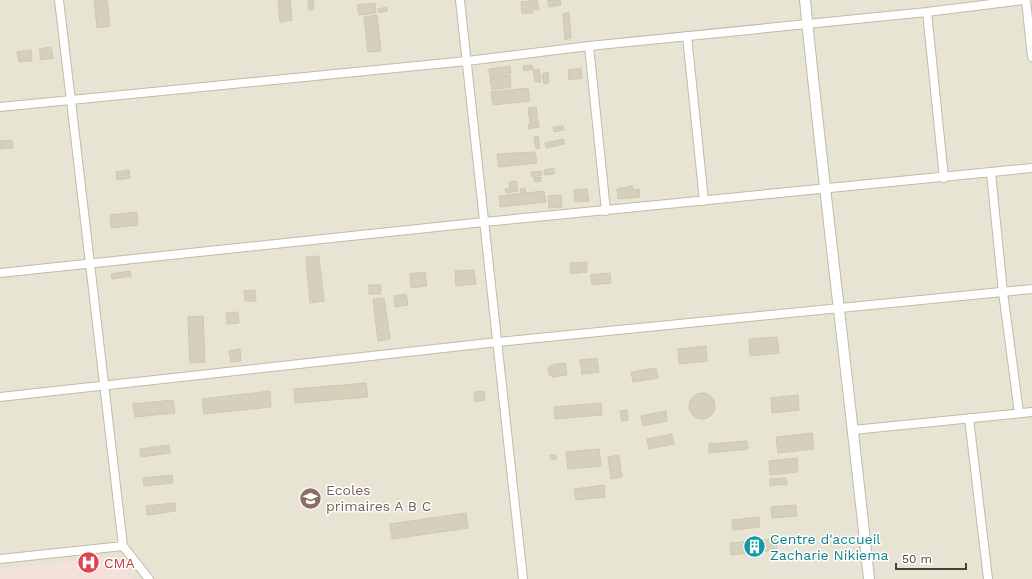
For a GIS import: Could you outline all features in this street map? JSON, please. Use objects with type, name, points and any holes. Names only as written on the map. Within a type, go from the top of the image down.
[{"type":"street","points":[[59,0],[103,386],[123,546],[149,579]]},
{"type":"street","points":[[460,0],[523,579]]},
{"type":"street","points":[[804,0],[824,190],[839,308],[869,579]]},
{"type":"street","points":[[0,107],[467,61],[589,46],[927,12],[1024,0],[1032,57]]},
{"type":"street","points":[[927,12],[944,178]]},
{"type":"street","points":[[687,36],[704,201]]},
{"type":"street","points":[[589,46],[606,211]]},
{"type":"street","points":[[0,273],[484,222],[824,190],[1032,168]]},
{"type":"street","points":[[991,173],[1003,292],[1019,413]]},
{"type":"street","points":[[0,397],[498,342],[1032,289]]},
{"type":"street","points":[[853,430],[1032,412]]},
{"type":"street","points":[[969,418],[988,579]]},
{"type":"street","points":[[0,559],[123,546]]},
{"type":"shaded area","points":[[0,0],[1032,0],[1032,579],[0,579]]},
{"type":"shaded area","name":"CMA","points":[[114,557],[131,579],[0,579],[0,569]]},
{"type":"building","points":[[94,0],[107,0],[110,26],[97,28]]},
{"type":"building","points":[[278,0],[290,0],[292,20],[280,22]]},
{"type":"building","points":[[308,0],[313,0],[314,9],[309,10]]},
{"type":"building","points":[[537,0],[539,10],[533,9],[532,13],[522,13],[521,2]]},
{"type":"building","points":[[548,0],[560,0],[561,5],[549,7]]},
{"type":"building","points":[[375,3],[376,13],[359,15],[357,5]]},
{"type":"building","points":[[387,7],[387,11],[379,13],[378,9]]},
{"type":"building","points":[[569,12],[571,38],[565,40],[563,14]]},
{"type":"building","points":[[377,15],[381,51],[368,52],[364,17]]},
{"type":"building","points":[[51,47],[53,58],[41,60],[39,49]]},
{"type":"building","points":[[31,50],[32,61],[19,62],[17,52]]},
{"type":"building","points":[[532,65],[533,69],[524,71],[523,66]]},
{"type":"building","points":[[510,66],[511,73],[490,77],[489,69]]},
{"type":"building","points":[[581,68],[582,78],[569,80],[568,70]]},
{"type":"building","points":[[539,69],[541,82],[535,82],[533,70]]},
{"type":"building","points":[[548,72],[549,83],[544,84],[542,74]]},
{"type":"building","points":[[510,75],[511,87],[492,90],[490,78]]},
{"type":"building","points":[[528,88],[530,101],[493,105],[491,92]]},
{"type":"building","points":[[536,107],[538,122],[530,123],[528,108]]},
{"type":"building","points":[[539,123],[539,127],[529,129],[528,125]]},
{"type":"building","points":[[563,126],[564,130],[554,132],[553,127]]},
{"type":"building","points":[[538,136],[540,148],[536,149],[534,137]]},
{"type":"building","points":[[564,139],[564,144],[546,148],[545,143]]},
{"type":"building","points":[[12,140],[13,148],[0,149],[0,141]]},
{"type":"building","points":[[535,152],[537,163],[499,167],[497,154]]},
{"type":"building","points":[[554,168],[554,174],[544,175],[544,170]]},
{"type":"building","points":[[129,170],[130,178],[117,180],[116,172]]},
{"type":"building","points":[[541,171],[542,175],[532,177],[531,172]]},
{"type":"building","points":[[541,177],[541,181],[535,182],[534,178]]},
{"type":"building","points":[[516,181],[518,191],[506,193],[505,189],[510,188],[509,182]]},
{"type":"building","points":[[633,186],[633,190],[639,189],[640,197],[618,199],[617,189]]},
{"type":"building","points":[[525,188],[526,192],[521,193],[520,189]]},
{"type":"building","points":[[587,189],[589,201],[575,202],[574,190]]},
{"type":"building","points":[[544,191],[546,202],[500,207],[499,196]]},
{"type":"building","points":[[561,195],[562,207],[549,208],[548,196]]},
{"type":"building","points":[[137,212],[138,225],[111,228],[110,215]]},
{"type":"building","points":[[319,256],[324,301],[310,303],[306,257]]},
{"type":"building","points":[[587,262],[587,272],[571,274],[570,263]]},
{"type":"building","points":[[474,270],[476,284],[456,286],[455,271]]},
{"type":"building","points":[[130,271],[131,276],[112,279],[111,274]]},
{"type":"building","points":[[425,272],[427,286],[411,288],[410,274]]},
{"type":"building","points":[[610,273],[611,283],[592,285],[591,275]]},
{"type":"building","points":[[369,285],[381,285],[381,294],[369,294]]},
{"type":"building","points":[[255,290],[256,301],[245,301],[244,291]]},
{"type":"building","points":[[406,294],[408,305],[395,307],[394,296]]},
{"type":"building","points":[[384,298],[390,339],[378,341],[373,299]]},
{"type":"building","points":[[238,312],[239,323],[227,324],[226,313]]},
{"type":"building","points":[[203,316],[205,362],[190,363],[188,317]]},
{"type":"building","points":[[777,337],[779,353],[750,356],[749,339]]},
{"type":"building","points":[[706,346],[707,361],[679,364],[678,349]]},
{"type":"building","points":[[240,349],[241,361],[231,362],[229,351]]},
{"type":"building","points":[[597,358],[599,372],[582,374],[580,360]]},
{"type":"building","points":[[565,363],[567,375],[552,377],[549,374],[548,368],[551,365]]},
{"type":"building","points":[[656,368],[658,378],[633,382],[631,372]]},
{"type":"building","points":[[366,383],[368,397],[295,403],[294,389]]},
{"type":"building","points":[[270,391],[271,407],[204,414],[202,399]]},
{"type":"building","points":[[484,391],[485,400],[475,402],[474,392]]},
{"type":"building","points":[[702,393],[711,397],[715,406],[711,415],[702,419],[693,415],[689,406],[693,397]]},
{"type":"building","points":[[798,395],[799,410],[772,413],[771,398]]},
{"type":"building","points":[[173,400],[175,413],[135,417],[133,404]]},
{"type":"building","points":[[601,403],[602,415],[555,419],[554,407]]},
{"type":"building","points":[[627,410],[628,420],[622,421],[620,411]]},
{"type":"building","points":[[666,411],[667,421],[643,426],[641,416]]},
{"type":"building","points":[[812,433],[814,449],[778,453],[776,437]]},
{"type":"building","points":[[672,434],[674,444],[649,449],[647,439]]},
{"type":"building","points":[[747,441],[748,449],[709,453],[709,444]]},
{"type":"building","points":[[169,445],[170,453],[141,457],[140,449]]},
{"type":"building","points":[[599,449],[601,466],[568,469],[566,452]]},
{"type":"building","points":[[550,455],[556,455],[556,459],[551,459]]},
{"type":"building","points":[[619,455],[622,477],[611,479],[608,457]]},
{"type":"building","points":[[797,458],[798,472],[770,475],[769,461]]},
{"type":"building","points":[[172,475],[173,483],[144,486],[143,478]]},
{"type":"building","points":[[786,478],[787,484],[770,486],[770,479]]},
{"type":"building","points":[[604,485],[605,497],[576,500],[574,489]]},
{"type":"building","points":[[175,503],[176,511],[147,515],[146,506]]},
{"type":"building","points":[[796,505],[797,516],[772,518],[771,507]]},
{"type":"building","points":[[466,513],[468,528],[392,539],[390,524]]},
{"type":"building","points":[[759,517],[760,527],[733,530],[732,520]]},
{"type":"building","name":"Centre d'accueil Zacharie Nikiema","points":[[776,539],[777,550],[731,555],[730,543]]},
{"type":"place","name":"Ecoles primaires A B C","points":[[310,498]]},
{"type":"place","name":"Centre d'accueil Zacharie Nikiema","points":[[754,547]]},
{"type":"place","name":"CMA","points":[[88,563]]}]
